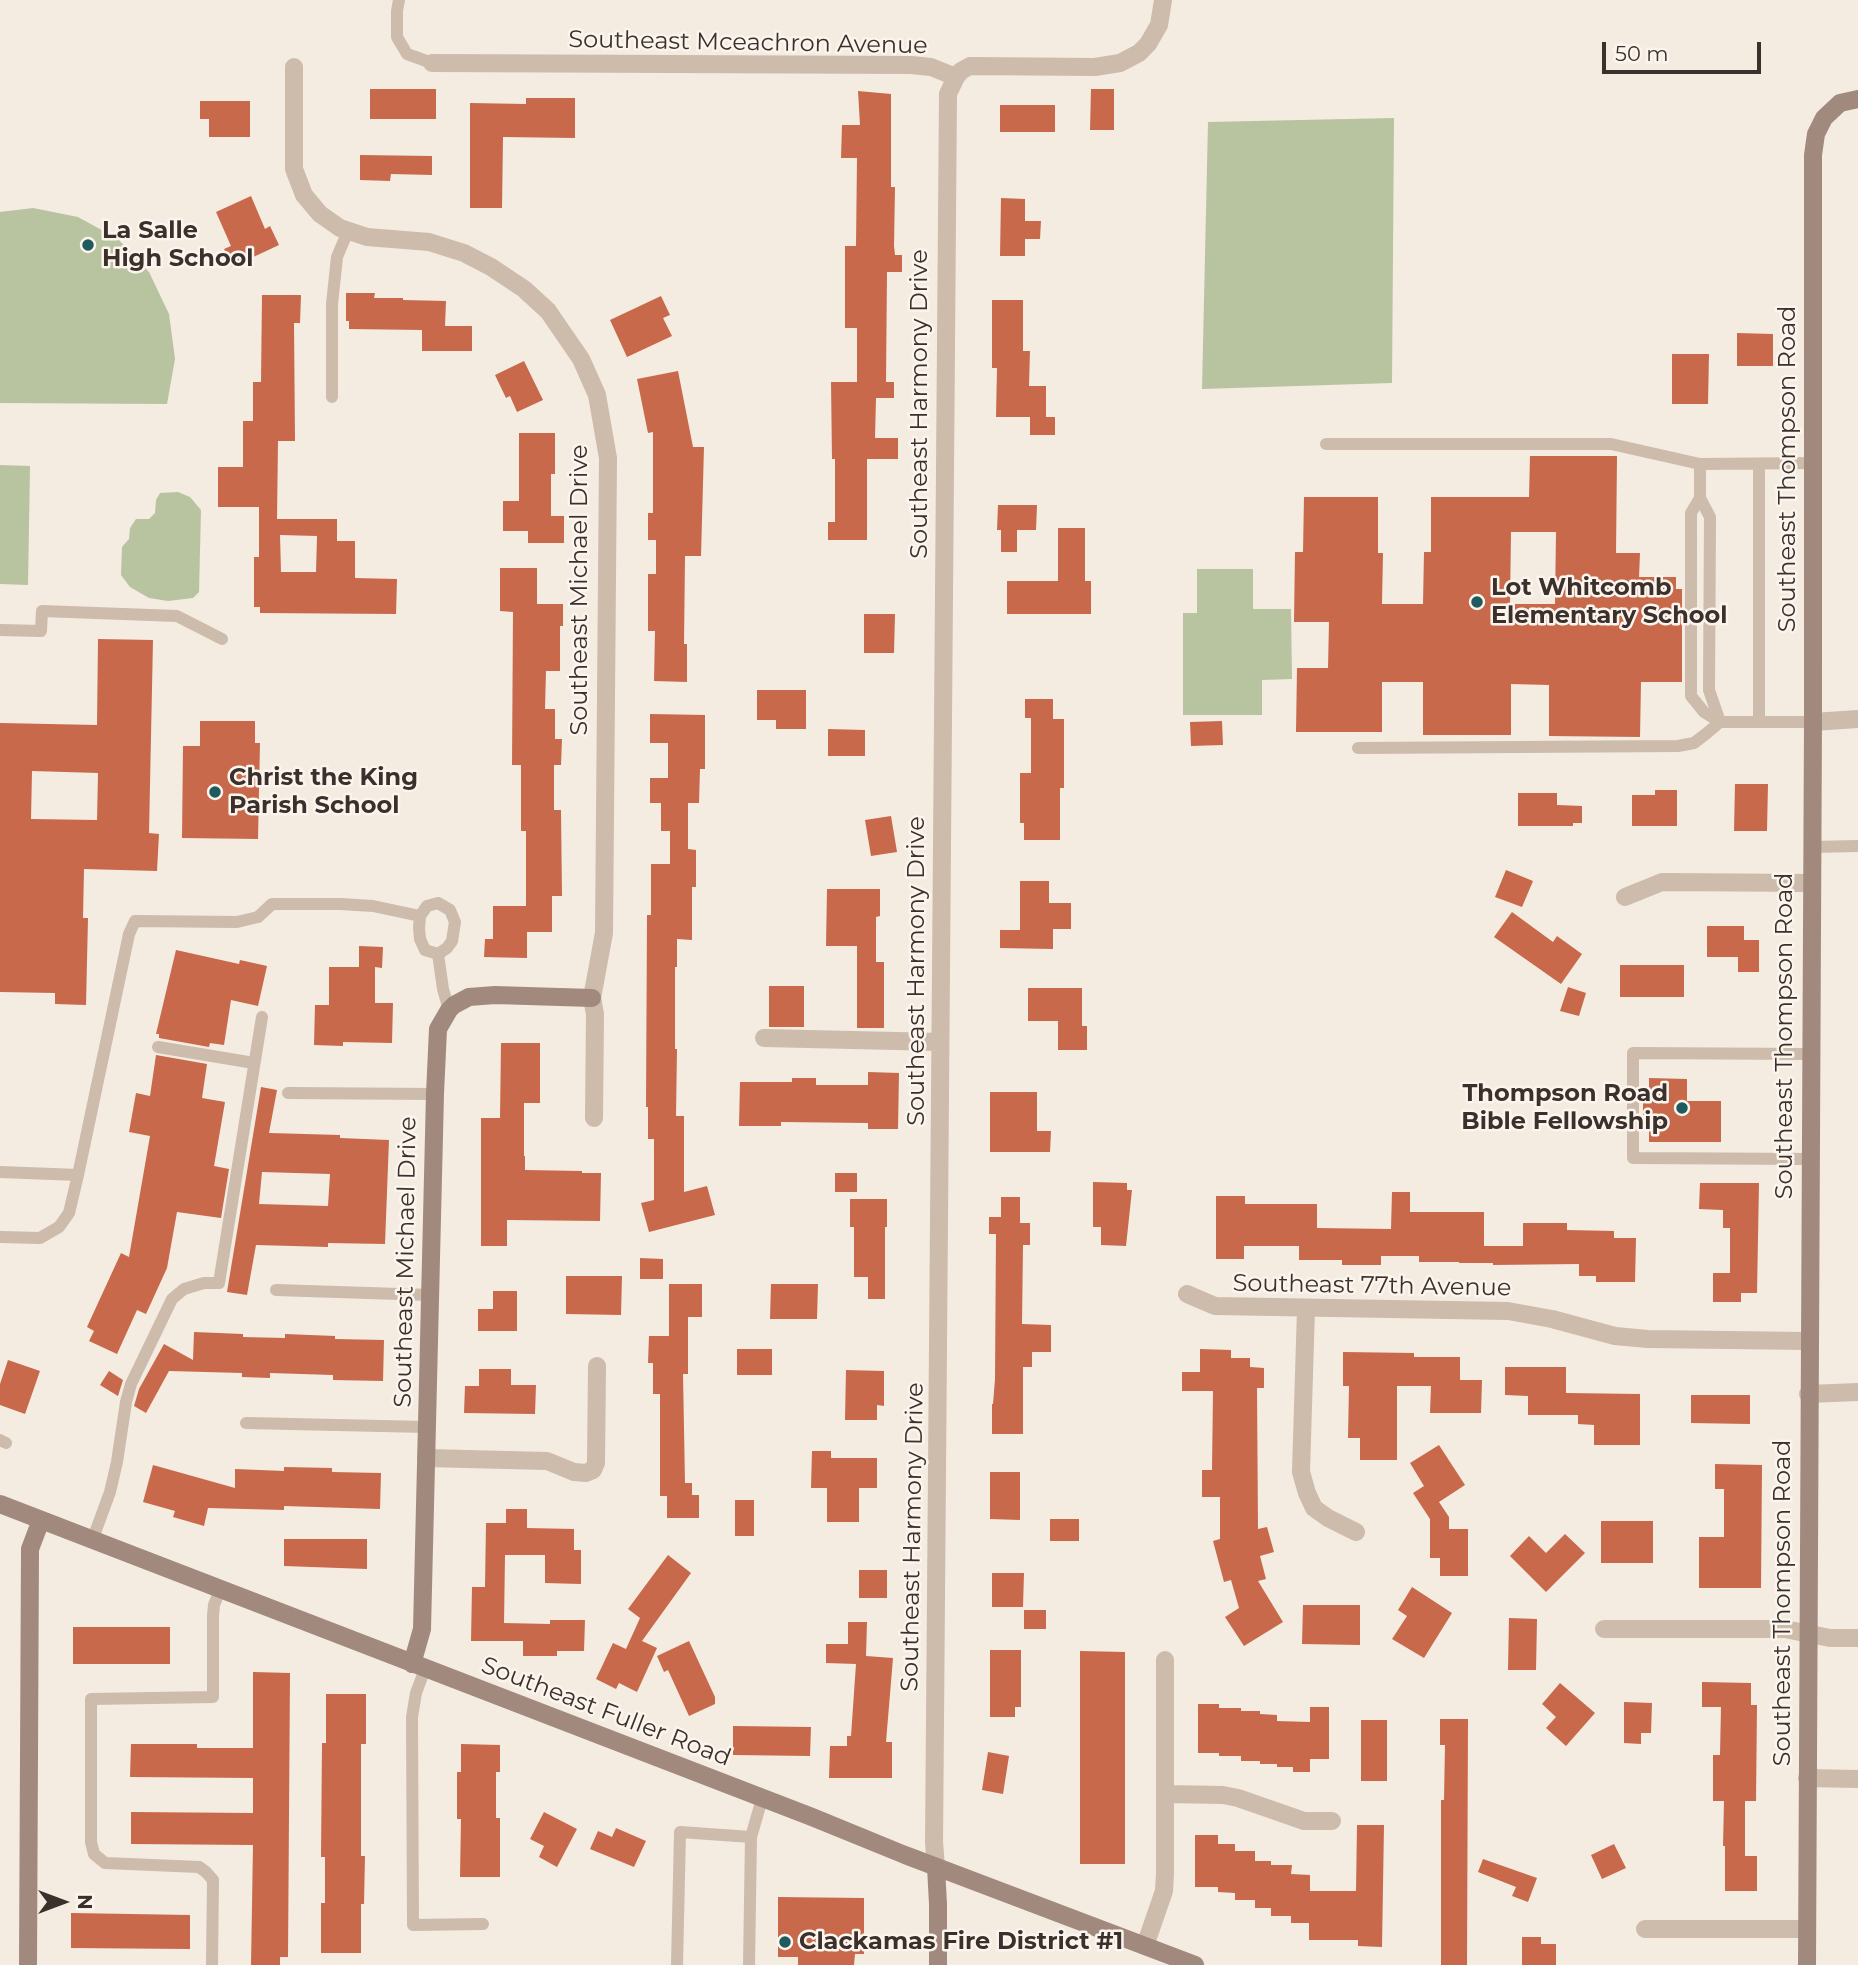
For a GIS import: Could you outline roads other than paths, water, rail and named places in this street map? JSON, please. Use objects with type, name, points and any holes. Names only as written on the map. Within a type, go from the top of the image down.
[{"type":"street","name":"Southeast Mceachron Avenue","points":[[432,63],[911,65],[956,77],[970,66],[1095,67],[1119,63],[1139,53],[1159,26],[1163,0]]},
{"type":"street","name":"Southeast Michael Drive","points":[[294,67],[294,169],[304,195],[320,214],[340,228],[368,237],[429,242],[464,253],[513,281],[548,311],[581,359],[597,395],[608,458],[604,933],[592,998],[595,1014],[594,1118]]},
{"type":"street","name":"Southeast Harmony Drive","points":[[936,1867],[934,1828],[947,106],[948,93],[956,77]]},
{"type":"street","name":"Southeast Thompson Road","points":[[1807,1965],[1813,155],[1816,134],[1829,111],[1840,103],[1858,99]]},
{"type":"street","points":[[1813,722],[1858,719]]},
{"type":"street","points":[[1625,897],[1662,882],[1811,883]]},
{"type":"street","points":[[449,1010],[459,1001],[476,995],[592,998]]},
{"type":"street","name":"Southeast Michael Drive","points":[[419,1667],[435,1094],[439,1029],[449,1010]]},
{"type":"street","points":[[764,1038],[940,1042]]},
{"type":"street","name":"Southeast 77th Avenue","points":[[1187,1294],[1215,1307],[1508,1311],[1615,1335],[1648,1339],[1808,1341]]},
{"type":"street","points":[[1306,1309],[1301,1472],[1314,1508],[1356,1532]]},
{"type":"street","points":[[426,1458],[547,1461],[574,1472],[586,1473],[593,1470],[596,1463],[597,1366]]},
{"type":"street","points":[[1808,1394],[1858,1392]]},
{"type":"street","name":"Southeast Fuller Road","points":[[0,1504],[1195,1965]]},
{"type":"street","points":[[28,1965],[30,1549],[41,1520]]},
{"type":"street","points":[[1604,1629],[1785,1629],[1830,1638],[1858,1638]]},
{"type":"street","points":[[1146,1946],[1164,1891],[1165,1660]]},
{"type":"street","points":[[1807,1778],[1858,1779]]},
{"type":"street","points":[[1165,1794],[1238,1798],[1304,1821],[1332,1821]]},
{"type":"street","points":[[936,1867],[938,1965]]},
{"type":"street","points":[[1645,1929],[1807,1929]]},
{"type":"lane","points":[[399,0],[397,37],[407,54],[432,63]]},
{"type":"lane","points":[[332,397],[332,304],[337,257],[348,231]]},
{"type":"lane","points":[[1326,444],[1611,444],[1700,464],[1813,463]]},
{"type":"lane","points":[[1700,464],[1700,498],[1710,517],[1709,690],[1720,722]]},
{"type":"lane","points":[[1759,464],[1759,722]]},
{"type":"lane","points":[[1700,498],[1691,513],[1691,696],[1704,712],[1720,722],[1813,722]]},
{"type":"lane","points":[[0,630],[41,631],[42,611],[177,616],[222,639]]},
{"type":"lane","points":[[1358,748],[1678,746],[1694,743],[1720,722]]},
{"type":"lane","points":[[1811,847],[1858,846]]},
{"type":"lane","points":[[439,903],[450,910],[455,922],[452,941],[439,954],[425,950],[420,939],[420,916],[428,906],[439,903]]},
{"type":"lane","points":[[0,1237],[40,1238],[59,1227],[69,1213],[129,934],[135,921],[237,922],[258,917],[272,904],[373,906],[420,916]]},
{"type":"lane","points":[[439,954],[443,989],[449,1010]]},
{"type":"lane","points":[[92,1541],[110,1492],[125,1402],[172,1299],[184,1289],[204,1283],[219,1283],[262,1017]]},
{"type":"lane","points":[[158,1047],[254,1063]]},
{"type":"lane","points":[[1810,1054],[1633,1053],[1633,1158],[1810,1159]]},
{"type":"lane","points":[[288,1093],[435,1094]]},
{"type":"lane","points":[[0,1172],[78,1175]]},
{"type":"lane","points":[[276,1290],[430,1295]]},
{"type":"lane","points":[[246,1423],[427,1427]]},
{"type":"lane","points":[[212,1965],[213,1880],[206,1872],[199,1867],[104,1863],[94,1854],[91,1842],[91,1699],[213,1697],[213,1616],[220,1590]]},
{"type":"lane","points":[[419,1667],[412,1717],[413,1925],[483,1924]]},
{"type":"lane","points":[[749,1965],[751,1837],[762,1799]]},
{"type":"lane","points":[[677,1965],[680,1832],[751,1837]]},
{"type":"place","name":"La Salle High School","points":[[88,245]]},
{"type":"place","name":"Lot Whitcomb Elementary School","points":[[1477,602]]},
{"type":"place","name":"Christ the King Parish School","points":[[215,792]]},
{"type":"place","name":"Thompson Road Bible Fellowship","points":[[1682,1108]]},
{"type":"place","name":"Clackamas Fire District #1","points":[[785,1942]]}]
